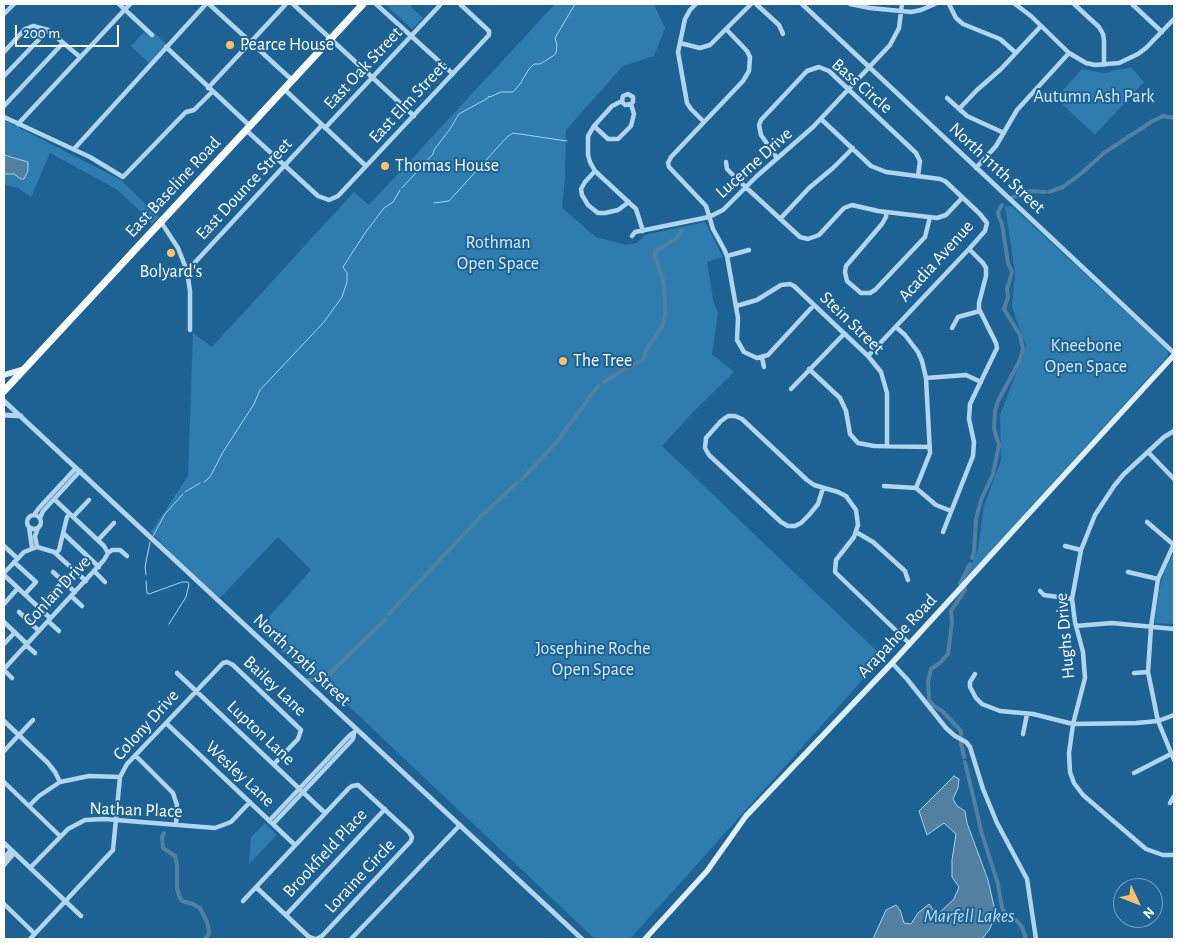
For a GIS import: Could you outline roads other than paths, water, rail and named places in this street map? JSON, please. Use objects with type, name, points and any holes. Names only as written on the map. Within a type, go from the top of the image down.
[{"type":"main road","name":"East Baseline Road","points":[[4,391],[363,4]]},
{"type":"main road","name":"Arapahoe Road","points":[[645,939],[703,876],[746,816],[892,664],[1174,354]]},
{"type":"main road","points":[[4,375],[24,369]]},
{"type":"street","points":[[4,14],[14,4]]},
{"type":"street","points":[[119,4],[152,35]]},
{"type":"street","points":[[18,124],[130,4]]},
{"type":"street","points":[[74,149],[208,4],[292,80]]},
{"type":"street","points":[[208,88],[286,4]]},
{"type":"street","points":[[293,4],[414,116]]},
{"type":"street","points":[[376,4],[453,74]]},
{"type":"street","name":"East Oak Street","points":[[324,127],[441,4]]},
{"type":"street","name":"East Elm Street","points":[[285,165],[318,196],[324,199],[333,199],[346,188],[488,37],[490,33],[460,4]]},
{"type":"street","points":[[696,4],[687,15],[678,52],[686,103],[704,122]]},
{"type":"street","points":[[680,43],[700,48],[714,43],[751,4]]},
{"type":"street","points":[[756,4],[779,25],[782,34]]},
{"type":"street","name":"North 111th Street","points":[[802,4],[1174,354]]},
{"type":"street","points":[[850,4],[901,11],[921,10],[935,4]]},
{"type":"street","name":"Lucerne Drive","points":[[632,236],[635,232],[709,217],[723,210],[821,119],[895,38],[899,28],[902,4]]},
{"type":"street","points":[[949,4],[956,18],[963,24],[1000,39],[1016,53]]},
{"type":"street","points":[[1015,4],[1069,53],[1086,63],[1104,65],[1119,63],[1138,54],[1174,19]]},
{"type":"street","points":[[1074,4],[1099,27],[1104,40],[1104,65]]},
{"type":"street","points":[[1132,4],[1162,32]]},
{"type":"street","points":[[4,52],[26,29],[33,26],[48,30],[62,44],[80,57]]},
{"type":"street","points":[[959,109],[977,90],[1001,70],[1041,26]]},
{"type":"street","points":[[726,29],[747,51],[750,57],[749,71],[743,81],[671,157],[668,163],[671,171],[702,200],[713,230],[727,256],[738,318],[737,334],[740,346],[747,355],[753,358],[762,358],[768,355],[814,305]]},
{"type":"street","points":[[4,76],[48,30]]},
{"type":"street","points":[[4,106],[62,44]]},
{"type":"street","points":[[166,48],[213,92],[285,165]]},
{"type":"street","points":[[976,168],[996,146],[1018,110],[1069,53]]},
{"type":"street","name":"Bass Circle","points":[[777,158],[761,136],[759,125],[764,116],[807,71],[815,68],[824,68],[916,153],[920,160],[918,176]]},
{"type":"street","points":[[284,89],[366,166]]},
{"type":"street","points":[[4,117],[90,156],[123,177],[186,112],[194,110],[213,92]]},
{"type":"street","points":[[594,126],[608,139],[618,139],[631,126],[633,121],[634,114],[631,104],[633,96],[628,94],[623,96],[622,101],[612,106],[594,126],[588,136],[587,146],[590,162],[595,171],[636,209],[643,231]]},
{"type":"street","points":[[947,98],[975,120],[1004,134]]},
{"type":"street","points":[[622,101],[626,105],[631,104]]},
{"type":"street","name":"Acadia Avenue","points":[[821,119],[878,170],[940,179],[987,222],[985,231],[868,356]]},
{"type":"street","name":"East Dounce Street","points":[[187,271],[285,165],[324,127]]},
{"type":"street","points":[[780,219],[809,188],[853,148]]},
{"type":"street","points":[[726,162],[727,169],[780,219],[800,237],[808,239],[819,235],[847,206],[858,205],[886,212],[937,218],[946,214],[962,198]]},
{"type":"street","points":[[595,171],[581,189],[588,205],[598,213],[605,213],[621,209],[629,202]]},
{"type":"street","points":[[886,212],[882,224],[846,266],[847,281],[862,292],[875,290],[925,237],[930,217]]},
{"type":"street","points":[[161,222],[178,248],[187,271],[190,291],[190,330]]},
{"type":"street","points":[[943,532],[973,456],[974,442],[969,410],[997,348],[980,311],[979,303],[986,272],[983,262],[969,249]]},
{"type":"street","points":[[727,256],[750,250]]},
{"type":"street","name":"Stein Street","points":[[736,306],[757,300],[785,284],[794,286],[868,356],[881,372],[887,393],[887,446]]},
{"type":"street","points":[[952,328],[958,318],[980,311]]},
{"type":"street","points":[[896,327],[918,352],[926,378],[930,447],[929,456],[916,488]]},
{"type":"street","points":[[791,389],[844,334]]},
{"type":"street","points":[[762,358],[764,367]]},
{"type":"street","points":[[809,369],[840,398],[846,411],[848,429],[854,439],[866,446],[930,447]]},
{"type":"street","points":[[926,378],[966,375],[980,382]]},
{"type":"street","points":[[840,398],[845,393]]},
{"type":"street","name":"North 119th Street","points":[[4,400],[356,732],[460,825],[582,939]]},
{"type":"street","points":[[4,415],[21,416]]},
{"type":"street","points":[[823,488],[818,504],[809,515],[801,523],[795,526],[788,526],[781,522],[709,455],[705,448],[706,438],[721,421],[728,416],[735,416],[742,419],[807,480],[846,496],[852,503],[857,517],[856,532],[836,560],[836,572],[910,644]]},
{"type":"street","name":"Hughs Drive","points":[[1174,431],[1124,474],[1105,498],[1090,525],[1081,550],[1072,599],[1076,626],[1083,652],[1085,678],[1073,724],[1069,763],[1070,772],[1078,789],[1098,809],[1146,849],[1163,855],[1174,854]]},
{"type":"street","points":[[1148,452],[1174,479]]},
{"type":"street","points":[[34,548],[35,536],[41,524],[40,518],[43,511],[78,470]]},
{"type":"street","points":[[34,548],[27,522],[29,518],[78,470]]},
{"type":"street","points":[[884,486],[916,488],[936,505],[951,511]]},
{"type":"street","points":[[54,499],[98,540],[108,553],[112,550],[120,550],[127,556]]},
{"type":"street","points":[[56,554],[59,550],[67,517],[71,516],[89,500]]},
{"type":"street","points":[[34,515],[40,518]]},
{"type":"street","points":[[1147,522],[1174,544],[1158,578],[1150,627],[1148,672],[1158,721],[1174,760]]},
{"type":"street","points":[[98,540],[114,523]]},
{"type":"street","points":[[28,526],[32,529],[38,528]]},
{"type":"street","points":[[856,532],[874,542],[904,572],[908,580]]},
{"type":"street","points":[[62,533],[99,566]]},
{"type":"street","points":[[4,546],[36,582],[25,594]]},
{"type":"street","points":[[1065,546],[1081,550]]},
{"type":"street","points":[[59,631],[39,608],[4,574],[24,552],[34,548],[48,549],[86,580]]},
{"type":"street","name":"Conlan Drive","points":[[4,670],[107,557],[108,553]]},
{"type":"street","points":[[94,571],[105,582]]},
{"type":"street","points":[[52,572],[63,581],[82,606]]},
{"type":"street","points":[[1128,572],[1158,578]]},
{"type":"street","points":[[39,608],[63,581]]},
{"type":"street","points":[[5,601],[18,588]]},
{"type":"street","points":[[1040,591],[1044,595],[1072,599]]},
{"type":"street","points":[[19,612],[39,631]]},
{"type":"street","points":[[4,622],[35,653]]},
{"type":"street","points":[[1076,626],[1112,623],[1174,629]]},
{"type":"street","points":[[4,644],[15,632]]},
{"type":"street","name":"Colony Drive","points":[[30,939],[112,850],[120,777],[127,764],[220,666],[227,662]]},
{"type":"street","name":"Bailey Lane","points":[[227,662],[233,665],[299,727],[301,733],[298,739],[274,764]]},
{"type":"street","points":[[892,664],[907,679],[946,728],[970,747],[996,823],[1027,879],[1036,939]]},
{"type":"street","points":[[4,670],[12,678]]},
{"type":"street","points":[[1134,674],[1148,672]]},
{"type":"street","name":"Lupton Lane","points":[[177,674],[325,813]]},
{"type":"street","points":[[975,674],[970,682],[970,687],[976,698],[982,704],[1000,710],[1073,724],[1158,721],[1174,715]]},
{"type":"street","points":[[1023,734],[1027,714]]},
{"type":"street","points":[[4,751],[33,720]]},
{"type":"street","points":[[4,721],[48,763],[60,782]]},
{"type":"street","name":"Wesley Lane","points":[[166,723],[295,845]]},
{"type":"street","points":[[271,822],[352,739],[356,732]]},
{"type":"street","points":[[1134,773],[1171,754]]},
{"type":"street","points":[[136,756],[173,793],[177,805],[176,825]]},
{"type":"street","points":[[29,806],[39,796],[60,782],[89,776],[120,777]]},
{"type":"street","points":[[4,782],[60,836]]},
{"type":"street","name":"Loraine Circle","points":[[243,902],[256,887],[325,813],[349,788],[355,785],[361,787],[412,837],[411,841],[322,936],[316,939],[310,937],[256,887]]},
{"type":"street","points":[[1170,803],[1174,796]]},
{"type":"street","name":"Nathan Place","points":[[30,868],[68,829],[85,820],[116,820],[215,828],[231,822],[250,802]]},
{"type":"street","name":"Brookfield Place","points":[[286,915],[385,809]]},
{"type":"street","points":[[351,939],[460,825]]},
{"type":"street","points":[[4,843],[81,916]]},
{"type":"street","points":[[4,858],[13,852]]},
{"type":"street","points":[[4,865],[13,852]]},
{"type":"street","points":[[4,904],[35,934]]},
{"type":"water","points":[[4,155],[28,162],[28,171],[24,179],[14,174],[4,174]]},
{"type":"water","name":"Marfell Lakes","points":[[954,776],[959,779],[958,788],[953,799],[957,806],[965,811],[967,823],[988,880],[996,915],[989,930],[982,939],[873,939],[886,910],[896,905],[900,910],[904,923],[911,924],[918,913],[929,904],[937,915],[954,899],[959,887],[952,877],[952,860],[956,834],[944,823],[927,835],[919,811]]},
{"type":"waterway","points":[[402,188],[433,154],[459,114],[489,96],[501,92],[513,92],[534,64],[540,64],[556,53],[557,45],[555,38],[575,4]]},
{"type":"waterway","points":[[1049,192],[1063,187],[1104,153],[1151,122],[1163,116],[1174,118]]},
{"type":"waterway","points":[[434,203],[449,201],[507,137],[513,133],[567,141]]},
{"type":"waterway","points":[[204,482],[211,475],[223,452],[254,404],[260,390],[324,322],[342,297],[347,282],[347,273],[343,267],[365,233],[384,208],[393,202],[400,190]]},
{"type":"waterway","points":[[1013,197],[1030,191],[1045,192]]},
{"type":"waterway","points":[[972,558],[976,519],[981,500],[993,474],[999,445],[994,429],[995,411],[998,401],[1019,362],[1023,349],[1020,335],[1004,309],[1012,272],[1008,263],[1002,224],[998,212],[1002,205]]},
{"type":"waterway","points":[[604,382],[643,360],[646,350],[662,327],[665,316],[664,283],[655,257],[655,251],[676,239],[682,230]]},
{"type":"waterway","points":[[522,479],[556,443],[598,386]]},
{"type":"waterway","points":[[185,492],[200,483]]},
{"type":"waterway","points":[[389,614],[479,518],[517,483]]},
{"type":"waterway","points":[[153,536],[165,514],[183,494]]},
{"type":"waterway","points":[[146,575],[145,567],[150,542]]},
{"type":"waterway","points":[[960,584],[970,564]]},
{"type":"waterway","points":[[146,581],[147,593],[149,594],[182,582],[188,582],[186,597],[169,624]]},
{"type":"waterway","points":[[961,735],[961,731],[929,700],[928,682],[931,669],[948,654],[952,622],[951,611],[965,588]]},
{"type":"waterway","points":[[308,680],[323,680],[386,619]]},
{"type":"waterway","points":[[961,743],[964,757]]},
{"type":"waterway","points":[[965,762],[982,834],[998,884],[1002,908],[1007,916],[1016,920],[1022,927],[1026,939]]},
{"type":"waterway","points":[[164,833],[162,837],[163,848],[175,856],[177,889],[180,898],[182,901],[200,908],[209,931],[205,939]]},
{"type":"place","name":"Pearce House","points":[[230,45]]},
{"type":"place","name":"Thomas House","points":[[385,166]]},
{"type":"place","name":"Bolyard's","points":[[171,253]]},
{"type":"place","name":"The Tree","points":[[563,361]]},
{"type":"park label","name":"Autumn Ash Park","points":[[1094,97]]},
{"type":"park label","name":"Rothman Open Space","points":[[498,253]]},
{"type":"park label","name":"Kneebone Open Space","points":[[1086,356]]},
{"type":"park label","name":"Josephine Roche Open Space","points":[[593,660]]}]
